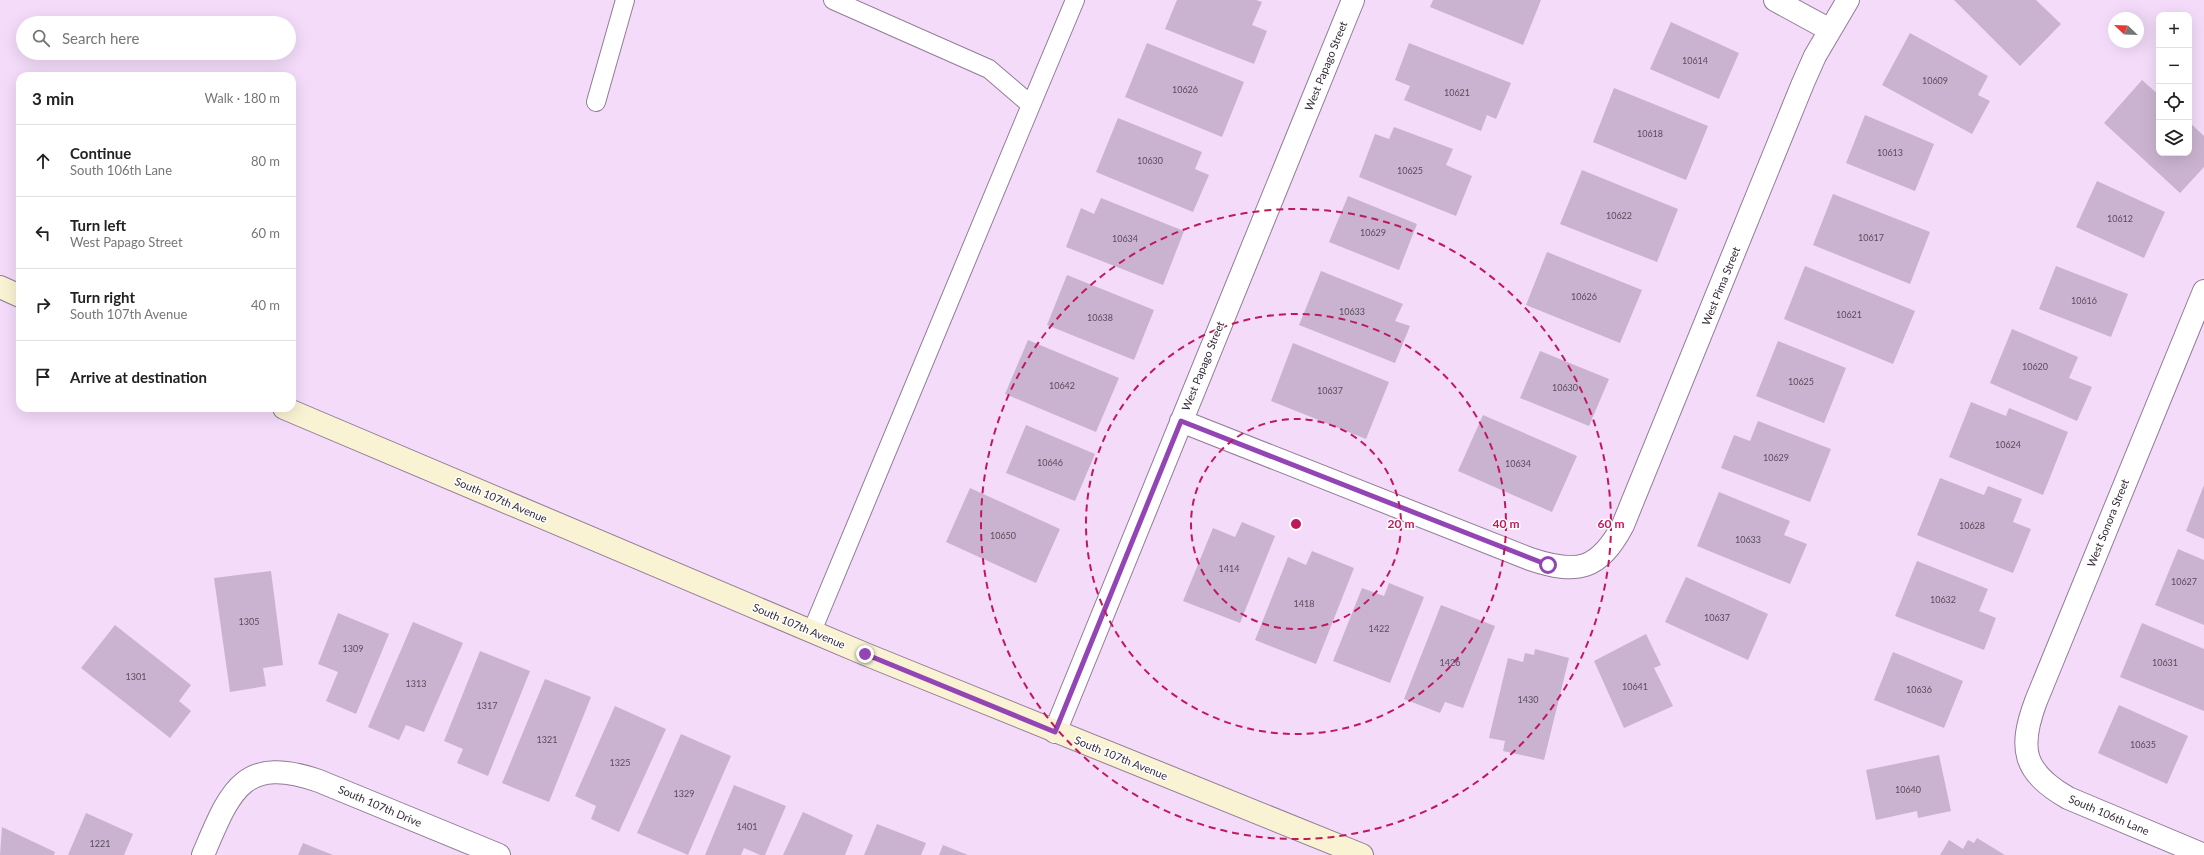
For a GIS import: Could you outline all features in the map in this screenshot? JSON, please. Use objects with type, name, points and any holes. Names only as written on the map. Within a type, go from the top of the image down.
[{"type":"main road","points":[[0,287],[16,294]]},
{"type":"main road","name":"South 107th Avenue","points":[[293,412],[1055,732],[1362,855]]},
{"type":"street","name":"West Papago Street","points":[[1055,732],[1353,0]]},
{"type":"street","points":[[1774,0],[1830,30]]},
{"type":"street","name":"West Pima Street","points":[[1181,421],[1548,565],[1568,568],[1586,566],[1602,556],[1615,541],[1623,525],[1803,83],[1830,30],[1848,0]]},
{"type":"street","name":"West Sonora Street","points":[[2028,759],[2026,742],[2028,721],[2204,291]]},
{"type":"street","name":"South 106th Lane","points":[[2028,759],[2036,775],[2052,789],[2068,798],[2196,853]]},
{"type":"street","name":"South 107th Drive","points":[[203,855],[228,801],[242,784],[259,773],[278,770],[299,773],[499,855]]},
{"type":"lane","points":[[596,102],[625,0]]},
{"type":"lane","points":[[833,0],[989,69],[1031,106]]},
{"type":"lane","points":[[812,631],[1075,0]]},
{"type":"building","points":[[1177,0],[1256,0],[1262,2],[1252,25],[1267,31],[1254,64],[1165,29]]},
{"type":"building","points":[[1433,0],[1541,0],[1523,45],[1430,7]]},
{"type":"building","points":[[1954,0],[2036,0],[2061,24],[2020,66]]},
{"type":"building","points":[[1671,22],[1739,53],[1719,99],[1650,69]]},
{"type":"building","points":[[1910,33],[1988,76],[1978,95],[1990,101],[1972,134],[1882,85]]},
{"type":"building","points":[[1147,43],[1244,82],[1222,137],[1125,97]]},
{"type":"building","points":[[1409,43],[1511,83],[1496,119],[1487,115],[1481,131],[1404,100],[1410,86],[1395,80]]},
{"type":"building","points":[[2142,80],[2156,92],[2156,156],[2192,156],[2192,125],[2204,136],[2204,167],[2180,193],[2104,123]]},
{"type":"building","points":[[1614,88],[1708,126],[1686,180],[1593,142]]},
{"type":"building","points":[[1865,115],[1934,144],[1915,191],[1846,163]]},
{"type":"building","points":[[1118,118],[1202,152],[1195,169],[1209,175],[1193,212],[1096,172]]},
{"type":"building","points":[[1394,127],[1453,149],[1446,165],[1472,176],[1456,216],[1359,177],[1375,134],[1389,139]]},
{"type":"building","points":[[1582,170],[1678,209],[1657,262],[1560,224]]},
{"type":"building","points":[[2097,181],[2165,212],[2144,258],[2076,227]]},
{"type":"building","points":[[1833,194],[1930,232],[1910,284],[1813,245]]},
{"type":"building","points":[[1348,196],[1417,224],[1399,270],[1329,242]]},
{"type":"building","points":[[1101,198],[1184,231],[1163,285],[1066,247],[1081,208],[1094,214]]},
{"type":"building","points":[[1547,252],[1642,290],[1620,343],[1526,305]]},
{"type":"building","points":[[1805,266],[1915,311],[1893,364],[1784,319]]},
{"type":"building","points":[[2056,266],[2128,294],[2111,337],[2039,309]]},
{"type":"building","points":[[1321,271],[1403,304],[1395,321],[1410,326],[1395,363],[1299,325]]},
{"type":"building","points":[[1067,275],[1154,310],[1134,360],[1047,325]]},
{"type":"building","points":[[2012,329],[2078,357],[2069,378],[2092,387],[2077,421],[1990,383]]},
{"type":"building","points":[[1028,340],[1119,378],[1096,432],[1005,394]]},
{"type":"building","points":[[1778,341],[1846,368],[1824,423],[1756,396]]},
{"type":"building","points":[[1293,343],[1389,382],[1366,439],[1271,401]]},
{"type":"building","points":[[1540,351],[1609,379],[1589,426],[1520,398]]},
{"type":"building","points":[[1971,402],[2006,416],[2009,408],[2068,432],[2043,495],[1949,457]]},
{"type":"building","points":[[1483,415],[1577,456],[1552,512],[1458,471]]},
{"type":"building","points":[[1758,421],[1831,449],[1810,502],[1721,468],[1734,435],[1750,441]]},
{"type":"building","points":[[1026,425],[1095,454],[1075,501],[1006,473]]},
{"type":"building","points":[[1940,478],[1984,495],[1988,486],[2022,499],[2013,522],[2031,529],[2013,573],[1917,535]]},
{"type":"building","points":[[2204,485],[2204,539],[2186,531]]},
{"type":"building","points":[[970,488],[1060,529],[1036,583],[946,542]]},
{"type":"building","points":[[1719,492],[1790,521],[1784,535],[1807,544],[1790,584],[1697,546]]},
{"type":"building","points":[[1242,522],[1275,536],[1240,623],[1183,601],[1213,528],[1235,537]]},
{"type":"building","points":[[2178,549],[2204,560],[2204,625],[2155,605]]},
{"type":"building","points":[[1312,551],[1354,568],[1316,664],[1255,640],[1288,557],[1306,565]]},
{"type":"building","points":[[1917,561],[1988,589],[1979,611],[1996,618],[1984,650],[1895,616]]},
{"type":"building","points":[[271,571],[283,665],[263,668],[266,686],[230,692],[214,578]]},
{"type":"building","points":[[1686,577],[1768,614],[1748,660],[1665,622]]},
{"type":"building","points":[[1389,583],[1424,597],[1390,683],[1333,661],[1362,588],[1384,596]]},
{"type":"building","points":[[1441,605],[1495,626],[1463,708],[1445,702],[1440,713],[1404,699]]},
{"type":"building","points":[[338,613],[389,634],[356,714],[326,701],[338,672],[318,664]]},
{"type":"building","points":[[413,622],[463,643],[424,732],[406,725],[399,740],[368,727]]},
{"type":"building","points":[[2142,623],[2204,649],[2204,711],[2120,677]]},
{"type":"building","points":[[115,625],[191,685],[179,701],[191,711],[170,738],[81,668]]},
{"type":"building","points":[[1646,634],[1661,665],[1654,668],[1673,706],[1624,728],[1594,661]]},
{"type":"building","points":[[1535,649],[1569,658],[1544,760],[1503,751],[1505,741],[1489,738],[1508,658],[1523,662],[1525,653],[1534,655]]},
{"type":"building","points":[[480,651],[530,671],[488,776],[457,763],[463,749],[444,741]]},
{"type":"building","points":[[1893,652],[1963,681],[1944,728],[1874,700]]},
{"type":"building","points":[[545,679],[591,697],[549,802],[502,783]]},
{"type":"building","points":[[2119,705],[2188,736],[2167,784],[2098,753]]},
{"type":"building","points":[[615,706],[666,729],[619,832],[591,819],[596,806],[575,796]]},
{"type":"building","points":[[681,734],[731,756],[688,855],[637,833]]},
{"type":"building","points":[[1939,755],[1951,811],[1918,818],[1917,811],[1876,820],[1866,770]]},
{"type":"building","points":[[734,785],[786,806],[765,855],[760,855],[744,848],[741,855],[705,855]]},
{"type":"building","points":[[803,812],[853,835],[845,855],[783,855]]},
{"type":"building","points":[[86,813],[133,834],[124,855],[68,855]]},
{"type":"building","points":[[877,824],[926,843],[921,855],[864,855]]},
{"type":"building","points":[[2,827],[55,852],[54,855],[0,855]]},
{"type":"building","points":[[1977,838],[2005,855],[1940,855],[1949,840],[1963,849],[1968,840],[1974,843]]},
{"type":"building","points":[[303,843],[333,855],[298,855]]},
{"type":"building","points":[[943,845],[968,855],[939,855]]},
{"type":"route","points":[[865,654],[1055,732],[1181,421],[1548,565]]}]
